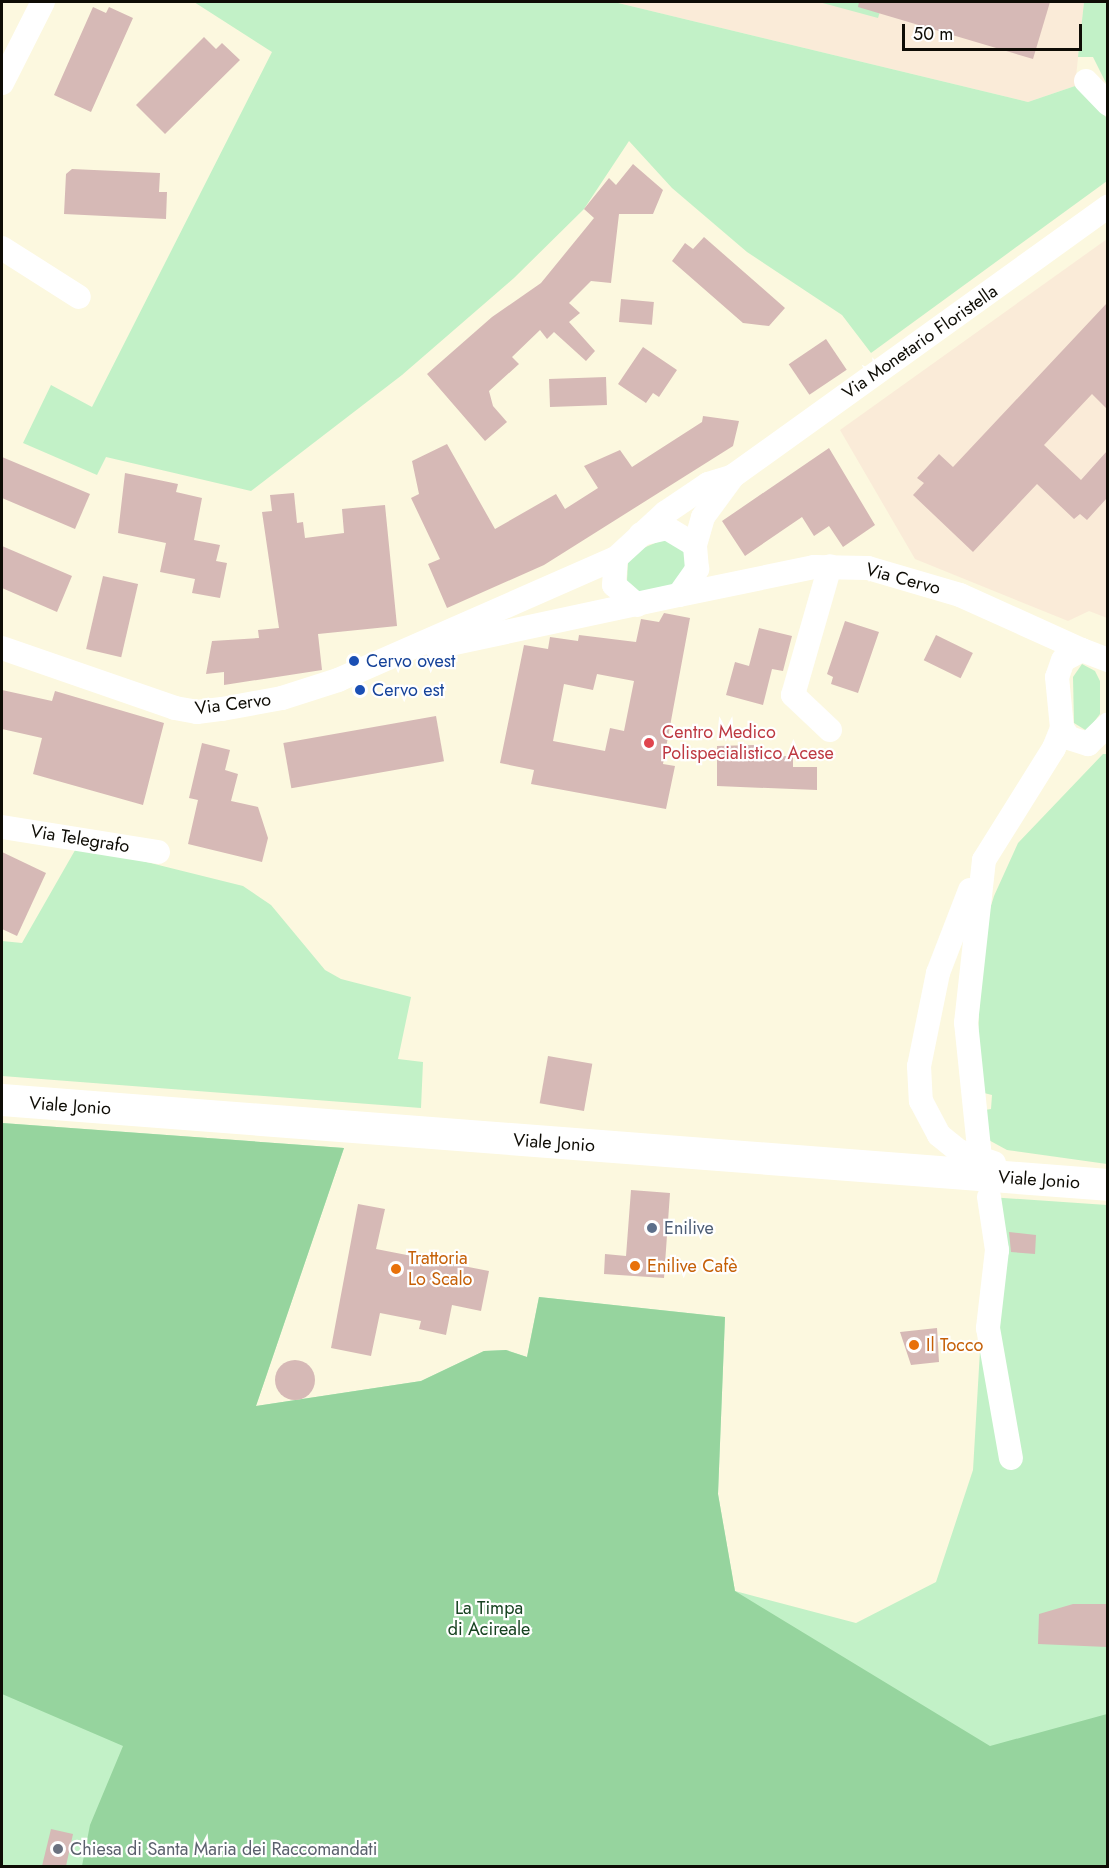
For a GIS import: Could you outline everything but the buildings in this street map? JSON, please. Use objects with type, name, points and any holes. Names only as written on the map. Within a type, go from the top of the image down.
[{"type":"main road","name":"Viale Jonio","points":[[2,1100],[1107,1185]]},
{"type":"street","points":[[2,83],[43,2]]},
{"type":"street","points":[[1086,81],[1107,104]]},
{"type":"street","name":"Via Monetario Floristella","points":[[733,476],[1107,207]]},
{"type":"street","points":[[2,248],[79,297]]},
{"type":"street","points":[[395,656],[543,586],[616,558],[641,534],[708,484],[733,476]]},
{"type":"street","points":[[395,656],[680,595],[697,569],[696,549],[703,517],[733,476]]},
{"type":"street","points":[[641,534],[667,528],[743,579]]},
{"type":"street","points":[[616,558],[614,585],[637,605]]},
{"type":"street","points":[[830,566],[793,695],[830,730]]},
{"type":"street","name":"Via Cervo","points":[[680,595],[743,579],[830,566],[868,568],[910,578],[960,595],[1020,626]]},
{"type":"street","points":[[1020,626],[1100,660]]},
{"type":"street","points":[[1020,626],[1046,652],[1057,676],[1062,728],[1069,738],[1088,744]]},
{"type":"street","name":"Via Cervo","points":[[2,648],[56,670],[197,712],[282,698],[395,656]]},
{"type":"street","points":[[1057,676],[1063,660],[1100,660]]},
{"type":"street","points":[[1030,788],[1088,744],[1107,724]]},
{"type":"street","points":[[1047,1181],[959,1151],[939,1135],[921,1101],[920,1066],[938,973],[984,860],[1030,788],[1062,728]]},
{"type":"street","name":"Via Telegrafo","points":[[2,827],[158,852]]},
{"type":"street","points":[[979,1148],[966,1023],[984,860]]},
{"type":"street","points":[[989,1197],[997,1250],[988,1329],[1011,1458]]},
{"type":"shaded area","points":[[614,2],[1084,2],[1075,86],[1028,102]]},
{"type":"shaded area","points":[[1107,239],[1107,618],[1089,611],[1068,621],[915,559],[840,430]]},
{"type":"green space","points":[[194,2],[614,2],[1028,102],[1075,86],[1107,118],[1107,181],[871,353],[842,315],[747,252],[672,188],[629,141],[584,209],[514,278],[402,375],[251,491],[106,457],[97,475],[23,443],[51,385],[92,407],[272,52]]},
{"type":"green space","points":[[819,2],[883,2],[878,18]]},
{"type":"green space","points":[[1084,2],[1107,2],[1107,85],[1093,57],[1078,57]]},
{"type":"green space","points":[[667,538],[685,546],[688,567],[675,587],[641,594],[627,581],[628,561],[634,552]]},
{"type":"green space","points":[[1082,664],[1095,671],[1100,681],[1100,714],[1087,731],[1074,723],[1073,677]]},
{"type":"green space","points":[[1103,754],[1107,754],[1107,1164],[1007,1150],[985,1138],[979,1111],[991,1109],[992,1095],[976,1091],[982,935],[994,896],[1018,843]]},
{"type":"green space","points":[[78,845],[243,886],[271,905],[325,970],[341,979],[411,997],[398,1059],[423,1062],[421,1108],[2,1076],[2,941],[22,943]]},
{"type":"green space","name":"La Timpa di Acireale","points":[[2,1123],[344,1148],[256,1406],[421,1381],[484,1351],[506,1350],[527,1357],[539,1297],[725,1317],[718,1494],[735,1591],[856,1623],[936,1582],[973,1470],[989,1197],[1107,1205],[1107,1866],[2,1866]]},
{"type":"green space","name":"La Timpa di Acireale","points":[[2,1123],[344,1148],[256,1406],[421,1381],[484,1351],[506,1350],[527,1357],[539,1297],[725,1317],[718,1494],[735,1591],[990,1746],[1107,1714],[1107,1866],[82,1866],[90,1825],[123,1746],[2,1694]]},
{"type":"place","name":"Cervo ovest","points":[[354,661]]},
{"type":"place","name":"Cervo est","points":[[360,690]]},
{"type":"place","name":"Centro Medico Polispecialistico Acese","points":[[649,743]]},
{"type":"place","name":"Enilive","points":[[652,1228]]},
{"type":"place","name":"Enilive Cafè","points":[[635,1266]]},
{"type":"place","name":"Trattoria Lo Scalo","points":[[396,1269]]},
{"type":"place","name":"Il Tocco","points":[[914,1345]]},
{"type":"place","name":"Chiesa di Santa Maria dei Raccomandati","points":[[58,1849]]}]
